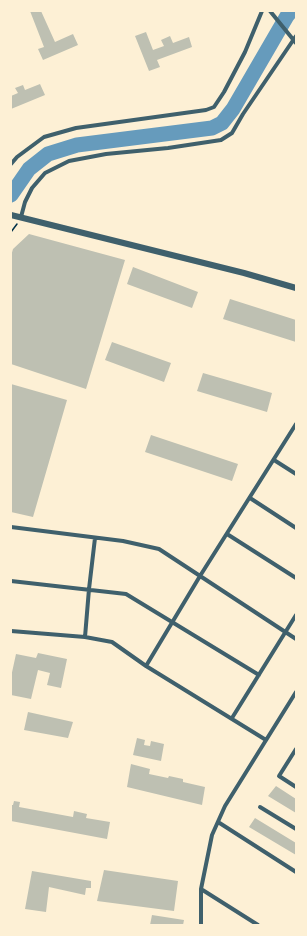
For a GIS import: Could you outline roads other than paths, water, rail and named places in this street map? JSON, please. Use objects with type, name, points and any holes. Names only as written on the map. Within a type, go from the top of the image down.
[{"type":"street","points":[[11,164],[17,157],[44,137],[76,128],[214,108],[245,52],[262,11]]},
{"type":"street","points":[[21,217],[25,202],[32,188],[45,173],[69,161],[106,154],[168,148],[220,140],[232,133],[243,114],[294,39],[270,11]]},
{"type":"street","points":[[11,214],[244,273],[296,288]]},
{"type":"street","points":[[146,666],[200,576],[295,427]]},
{"type":"street","points":[[274,460],[296,474]]},
{"type":"street","points":[[250,498],[296,528]]},
{"type":"street","points":[[11,527],[123,541],[159,549],[296,639]]},
{"type":"street","points":[[227,534],[296,578]]},
{"type":"street","points":[[85,637],[95,538]]},
{"type":"street","points":[[11,581],[126,594],[259,675]]},
{"type":"street","points":[[232,718],[296,615]]},
{"type":"street","points":[[11,631],[85,637],[112,642],[146,666],[266,740]]},
{"type":"street","points":[[200,925],[201,888],[212,835],[225,806],[296,692]]},
{"type":"street","points":[[296,749],[279,776],[296,787]]},
{"type":"street","points":[[260,808],[296,829]]},
{"type":"street","points":[[218,822],[296,872]]},
{"type":"street","points":[[201,888],[258,925]]},
{"type":"waterway","points":[[11,195],[29,169],[48,154],[77,145],[212,128],[222,123],[233,109],[291,11]]}]
